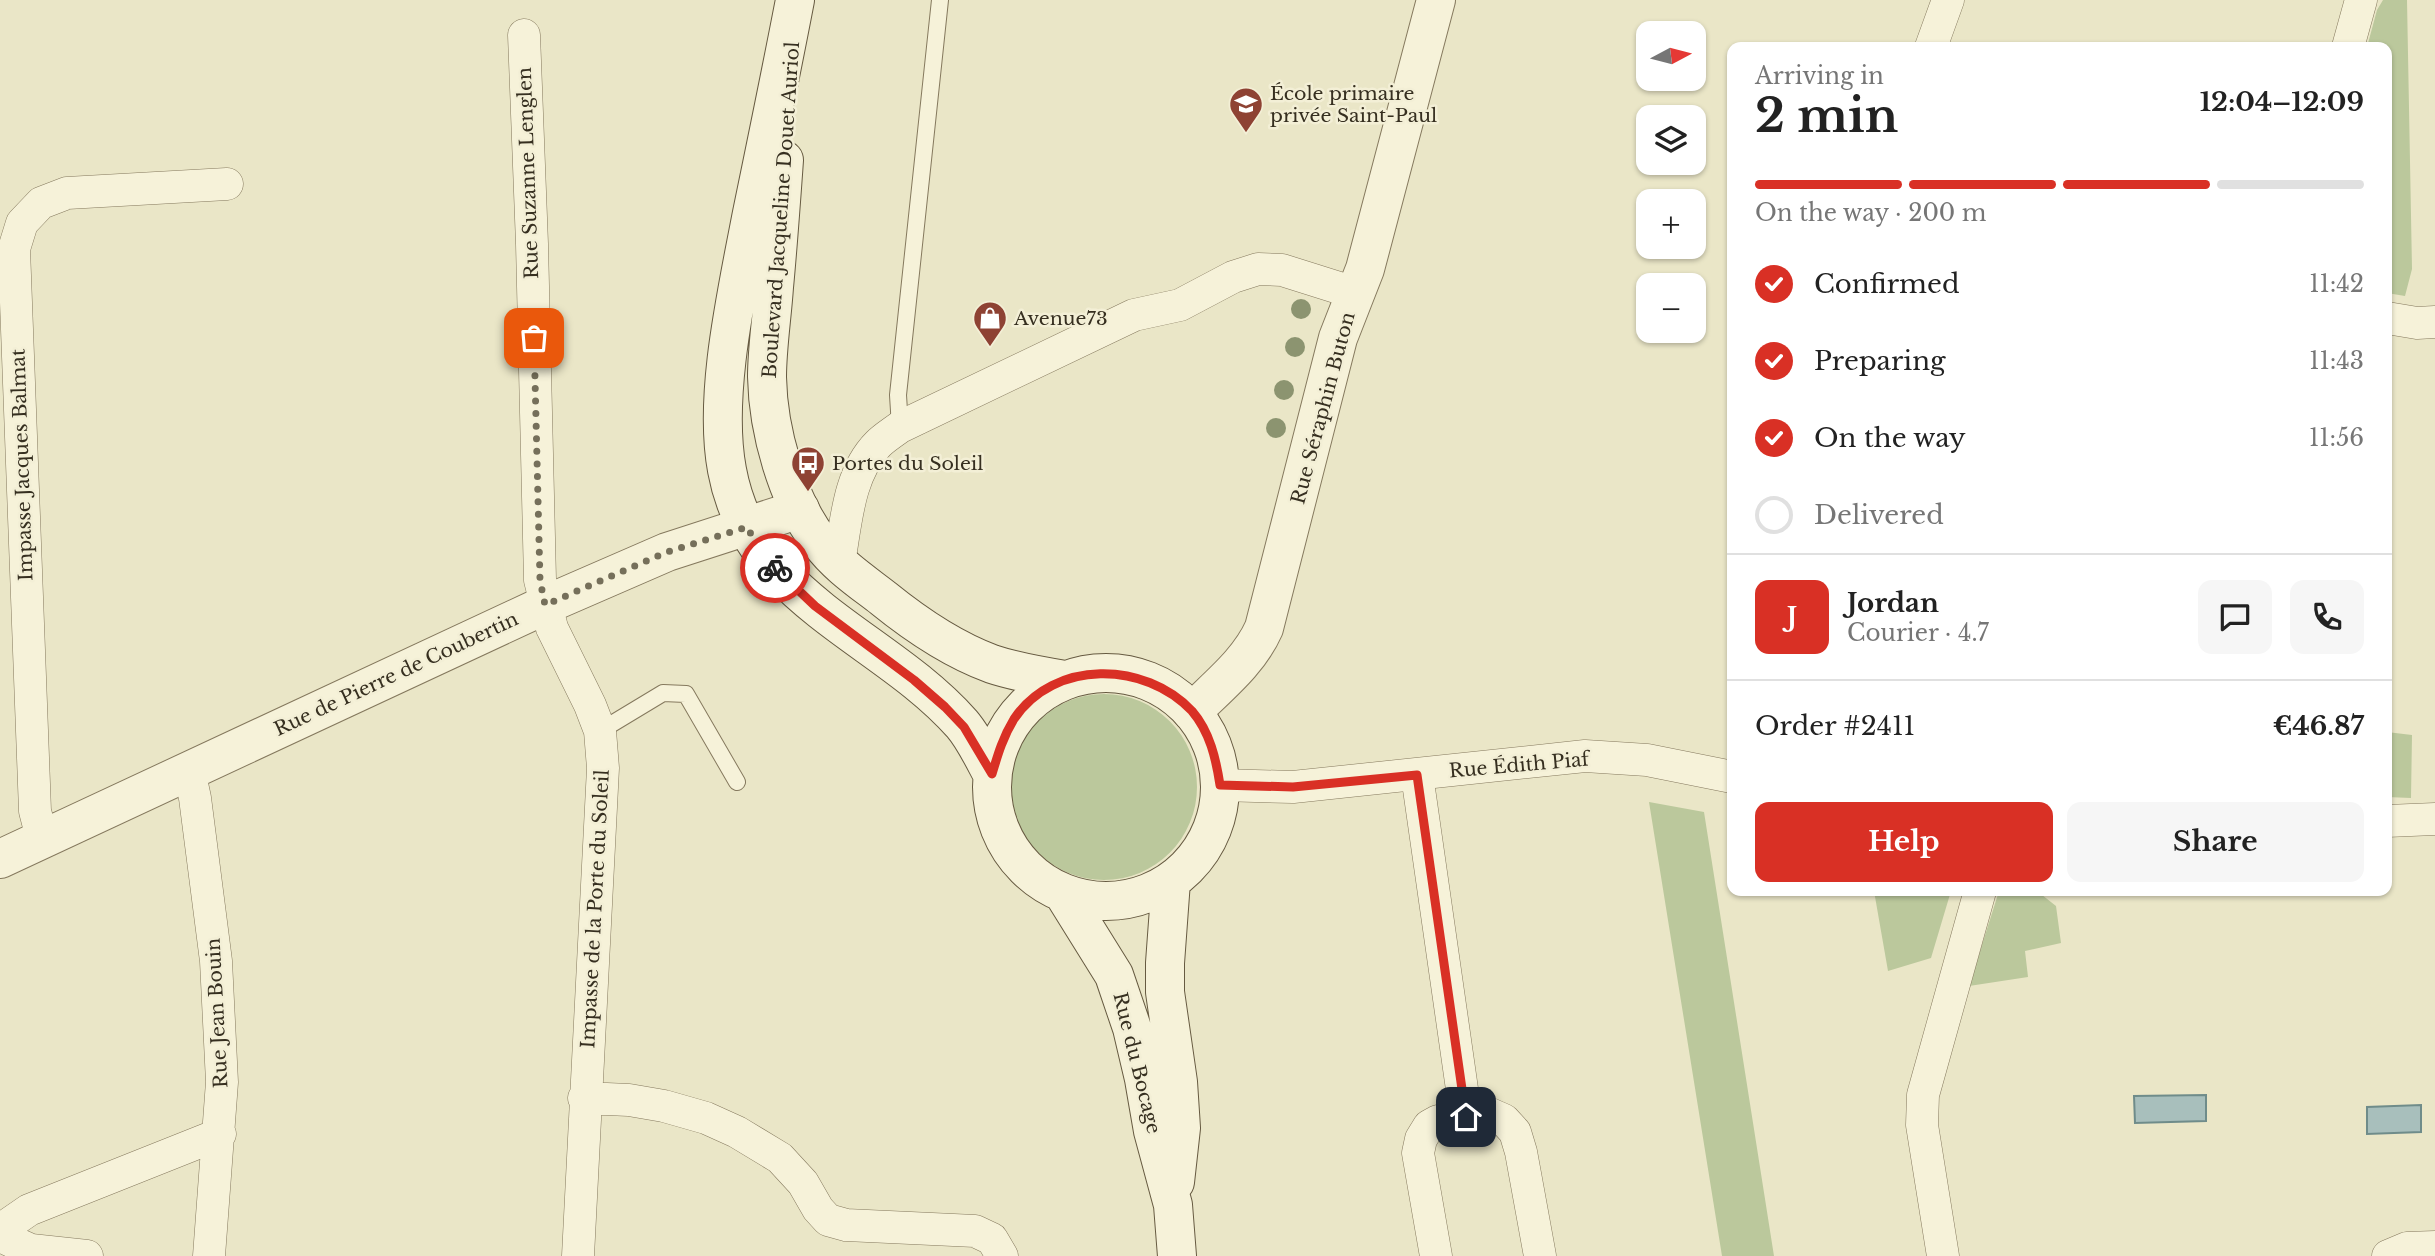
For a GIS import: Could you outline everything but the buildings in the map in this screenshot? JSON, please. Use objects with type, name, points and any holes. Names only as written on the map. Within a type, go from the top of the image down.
[{"type":"main road","name":"Boulevard Jacqueline Douet Auriol","points":[[796,0],[767,376],[770,417],[780,458],[800,509],[819,542],[839,563],[891,605],[961,650],[991,664],[1065,680]]},
{"type":"main road","name":"Boulevard Jacqueline Douet Auriol","points":[[796,0],[738,285],[723,423],[727,469],[747,527],[761,552],[780,574],[815,606],[914,680],[945,707],[964,727],[992,774]]},
{"type":"main road","name":"Rue Séraphin Buton","points":[[1192,712],[1249,655],[1264,628],[1338,338],[1366,269],[1436,0]]},
{"type":"main road","name":"Rue de Pierre de Coubertin","points":[[0,859],[545,605],[667,552],[800,509]]},
{"type":"main road","points":[[1099,673],[1133,676],[1165,689],[1192,712],[1207,733],[1216,759],[1220,785],[1217,813],[1208,839],[1192,862],[1171,881],[1146,894],[1119,901],[1090,900],[1063,893],[1041,881],[1023,865],[1009,846],[998,823],[992,774],[1000,744],[1016,717],[1038,695],[1065,680],[1099,673]]},
{"type":"main road","name":"Rue du Bocage","points":[[1171,881],[1165,992],[1178,1082],[1181,1128],[1173,1205],[1177,1256]]},
{"type":"main road","name":"Rue du Bocage","points":[[1063,893],[1114,975],[1144,1079],[1153,1131],[1173,1205]]},
{"type":"street","points":[[1933,42],[1948,0]]},
{"type":"street","points":[[2349,42],[2361,0]]},
{"type":"street","name":"Rue Suzanne Lenglen","points":[[523,35],[532,251],[540,580],[545,605]]},
{"type":"street","name":"Impasse Jacques Balmat","points":[[42,838],[35,811],[14,249],[22,223],[41,204],[67,193],[227,184]]},
{"type":"street","points":[[839,563],[851,494],[864,463],[877,445],[900,427],[1134,314],[1180,305],[1233,277],[1258,269],[1282,270],[1355,293]]},
{"type":"street","points":[[2392,319],[2417,323],[2435,322]]},
{"type":"street","name":"Impasse de la Porte du Soleil","points":[[545,605],[552,628],[600,731],[603,768],[578,1256]]},
{"type":"street","name":"Rue Édith Piaf","points":[[1220,785],[1293,787],[1585,756],[1647,760],[1727,776]]},
{"type":"street","name":"Rue Jean Bouin","points":[[189,770],[216,961],[222,1082],[209,1256]]},
{"type":"street","points":[[1417,775],[1466,1117]]},
{"type":"street","points":[[2392,821],[2435,819]]},
{"type":"street","points":[[1943,1256],[1922,1125],[1923,1095],[1979,896]]},
{"type":"street","points":[[584,1098],[629,1100],[664,1106],[706,1118],[737,1132],[780,1158],[803,1182],[818,1209],[828,1220],[846,1225],[975,1231],[992,1239],[1002,1256]]},
{"type":"street","points":[[1436,1256],[1418,1153],[1421,1139],[1429,1126],[1438,1121],[1488,1113],[1504,1120],[1515,1132],[1539,1256]]},
{"type":"street","points":[[0,1230],[29,1210],[220,1134]]},
{"type":"street","points":[[0,1236],[30,1251],[87,1256]]},
{"type":"street","points":[[2389,1256],[2407,1248],[2435,1247]]},
{"type":"lane","points":[[900,427],[898,395],[940,0]]},
{"type":"lane","points":[[600,731],[663,693],[686,694],[737,782]]},
{"type":"green space","points":[[2383,0],[2407,0],[2412,269],[2405,296],[2392,294],[2392,42],[2368,42],[2377,10]]},
{"type":"green space","points":[[1104,694],[1140,701],[1170,721],[1190,751],[1197,787],[1190,823],[1170,853],[1140,873],[1104,880],[1068,873],[1038,853],[1018,823],[1011,787],[1018,751],[1038,721],[1068,701]]},
{"type":"green space","points":[[2392,733],[2412,735],[2411,798],[2392,797]]},
{"type":"green space","points":[[1649,802],[1704,812],[1774,1256],[1722,1256]]},
{"type":"green space","points":[[1875,896],[1950,896],[1931,958],[1888,971]]},
{"type":"green space","points":[[1997,896],[2043,896],[2056,906],[2061,943],[2025,951],[2028,977],[1969,986]]},
{"type":"water","points":[[2206,1095],[2206,1121],[2135,1123],[2134,1096]]},
{"type":"water","points":[[2421,1105],[2421,1132],[2367,1134],[2367,1107]]},
{"type":"way so far","points":[[534,338],[540,580],[545,605],[667,552],[747,527],[761,552],[775,568]]},
{"type":"place","name":"École primaire privée Saint-Paul","points":[[1246,134]]},
{"type":"place","name":"Avenue73","points":[[990,348]]},
{"type":"place","name":"Portes du Soleil","points":[[808,493]]},
{"type":"route","points":[[775,568],[815,606],[914,680],[945,707],[964,727],[992,774],[1000,744],[1016,717],[1038,695],[1065,680],[1099,673],[1133,676],[1165,689],[1192,712],[1207,733],[1216,759],[1220,785],[1293,787],[1417,775],[1466,1117]]}]
